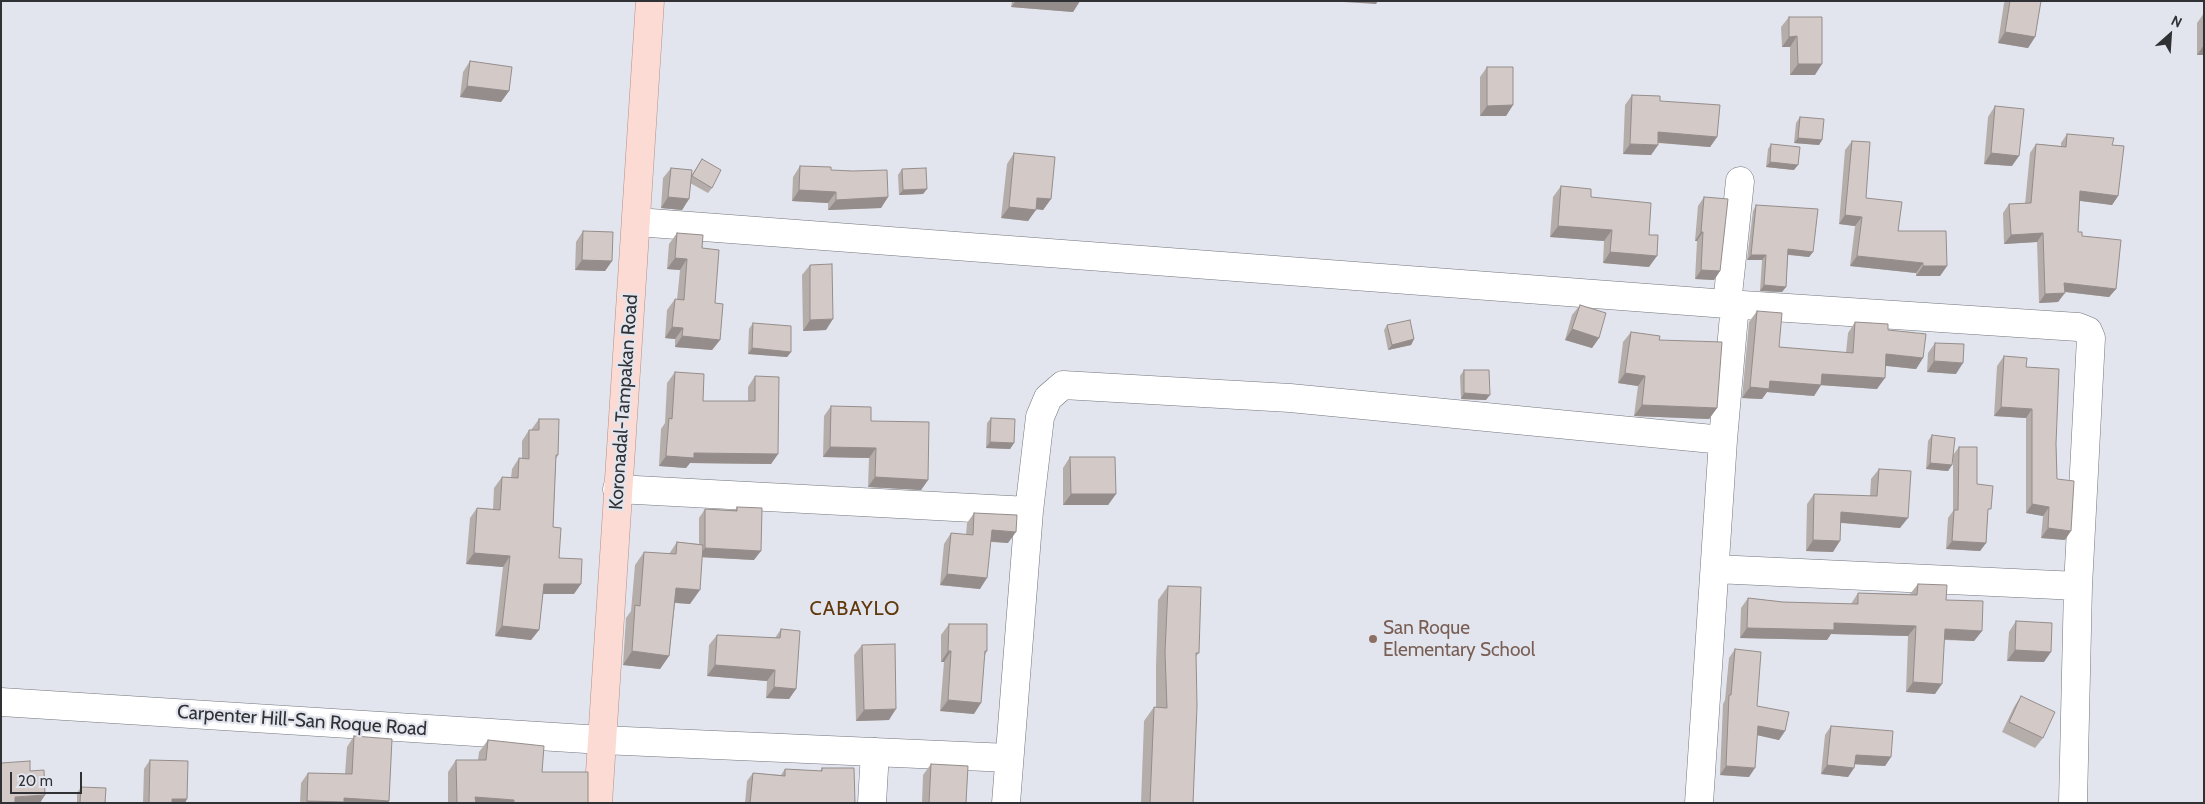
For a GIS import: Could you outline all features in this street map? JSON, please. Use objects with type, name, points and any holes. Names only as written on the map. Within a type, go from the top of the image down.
[{"type":"main road","name":"Koronadal-Tampakan Road","points":[[598,803],[650,1]]},
{"type":"street","points":[[1699,803],[1740,181]]},
{"type":"street","points":[[637,222],[1731,304],[2068,327],[2088,331],[2091,338],[2078,586],[2073,803]]},
{"type":"street","points":[[1006,803],[1008,758],[1029,511],[1040,417],[1048,398],[1063,385],[1290,398],[1723,440]]},
{"type":"street","points":[[617,488],[1029,511]]},
{"type":"street","points":[[1715,569],[2078,586]]},
{"type":"street","name":"Carpenter Hill-San Roque Road","points":[[1,702],[602,740],[1008,758]]},
{"type":"street","points":[[872,803],[875,752]]},
{"type":"building","points":[[2010,1],[2041,1],[2035,37],[2005,32]]},
{"type":"building","points":[[1789,17],[1822,17],[1822,64],[1798,64],[1797,36],[1789,37]]},
{"type":"building","points":[[470,61],[512,67],[509,91],[467,86]]},
{"type":"building","points":[[1487,67],[1513,67],[1513,105],[1487,106]]},
{"type":"building","points":[[1632,95],[1660,96],[1660,101],[1720,105],[1717,137],[1658,132],[1658,145],[1630,144]]},
{"type":"building","points":[[1995,106],[2024,109],[2019,156],[1991,153]]},
{"type":"building","points":[[1800,117],[1824,119],[1822,140],[1798,138]]},
{"type":"building","points":[[2067,134],[2114,138],[2112,145],[2124,146],[2118,196],[2080,191],[2078,232],[2082,232],[2082,236],[2121,240],[2116,289],[2064,283],[2065,293],[2045,294],[2043,233],[2011,235],[2009,204],[2031,203],[2036,144],[2066,147]]},
{"type":"building","points":[[1852,141],[1870,142],[1866,198],[1902,202],[1898,231],[1946,231],[1947,266],[1923,266],[1923,263],[1857,256],[1862,217],[1845,215]]},
{"type":"building","points":[[1771,144],[1800,147],[1798,165],[1770,162]]},
{"type":"building","points":[[1014,153],[1055,157],[1051,199],[1037,198],[1036,210],[1009,207]]},
{"type":"building","points":[[702,159],[721,170],[712,188],[692,176]]},
{"type":"building","points":[[800,166],[831,167],[831,170],[887,170],[888,197],[836,200],[836,192],[799,190]]},
{"type":"building","points":[[671,168],[692,170],[689,199],[668,197]]},
{"type":"building","points":[[926,168],[927,189],[903,190],[902,169]]},
{"type":"building","points":[[1561,186],[1591,189],[1591,197],[1651,203],[1649,235],[1658,235],[1657,256],[1610,252],[1612,230],[1558,226]]},
{"type":"building","points":[[1704,197],[1728,199],[1720,271],[1701,270],[1703,232],[1701,232]]},
{"type":"building","points":[[1756,205],[1818,209],[1813,252],[1788,249],[1786,287],[1764,285],[1766,255],[1751,255]]},
{"type":"building","points":[[583,231],[613,232],[612,261],[582,260]]},
{"type":"building","points":[[677,233],[703,235],[702,248],[719,250],[715,303],[723,304],[720,340],[682,336],[683,328],[672,327],[675,299],[684,300],[687,259],[675,258]]},
{"type":"building","points":[[832,264],[833,319],[810,320],[810,265]]},
{"type":"building","points":[[1580,305],[1606,313],[1599,338],[1572,329]]},
{"type":"building","points":[[1757,311],[1782,313],[1779,347],[1853,353],[1855,322],[1888,324],[1888,330],[1926,334],[1923,358],[1886,354],[1885,378],[1822,374],[1821,385],[1770,381],[1769,389],[1750,387]]},
{"type":"building","points":[[1410,320],[1414,339],[1392,345],[1387,325]]},
{"type":"building","points":[[753,323],[791,326],[791,352],[752,348]]},
{"type":"building","points":[[1631,332],[1660,336],[1659,340],[1722,342],[1717,408],[1642,405],[1645,376],[1625,373]]},
{"type":"building","points":[[1935,343],[1964,344],[1963,363],[1934,361]]},
{"type":"building","points":[[2004,356],[2027,358],[2026,367],[2059,369],[2056,444],[2057,479],[2074,481],[2071,531],[2048,528],[2049,507],[2032,504],[2032,409],[2001,407]]},
{"type":"building","points":[[1464,370],[1489,370],[1490,395],[1464,393]]},
{"type":"building","points":[[675,372],[704,374],[703,401],[755,401],[755,376],[779,377],[778,454],[694,453],[694,458],[666,456],[669,418],[672,419]]},
{"type":"building","points":[[831,406],[871,407],[871,421],[929,422],[928,480],[875,477],[876,448],[830,447]]},
{"type":"building","points":[[991,418],[1015,419],[1014,443],[990,442]]},
{"type":"building","points":[[539,419],[559,419],[553,527],[561,528],[559,558],[582,559],[581,584],[544,584],[539,630],[502,626],[510,556],[474,553],[477,508],[500,510],[502,477],[518,478],[519,458],[529,459],[529,430],[539,430]]},
{"type":"building","points":[[1932,435],[1955,438],[1952,465],[1930,463]]},
{"type":"building","points":[[1959,447],[1977,447],[1977,484],[1993,486],[1991,509],[1988,509],[1986,543],[1952,541],[1954,510],[1958,510]]},
{"type":"building","points":[[1070,457],[1115,457],[1116,494],[1071,494]]},
{"type":"building","points":[[1879,469],[1911,471],[1908,518],[1841,512],[1840,541],[1813,540],[1814,494],[1877,496]]},
{"type":"building","points":[[737,507],[762,508],[761,551],[705,548],[705,509],[737,511]]},
{"type":"building","points":[[974,513],[1017,515],[1016,532],[992,530],[987,578],[947,574],[951,533],[973,535]]},
{"type":"building","points":[[677,542],[703,545],[700,590],[676,588],[669,656],[632,651],[635,605],[640,606],[644,552],[676,554]]},
{"type":"building","points":[[1918,584],[1947,585],[1946,600],[1983,601],[1982,631],[1945,629],[1942,684],[1913,682],[1916,626],[1834,623],[1834,630],[1747,628],[1748,598],[1783,602],[1858,604],[1858,593],[1917,595]]},
{"type":"building","points":[[1168,586],[1201,587],[1199,653],[1196,653],[1197,706],[1193,803],[1150,803],[1154,707],[1167,708],[1165,652]]},
{"type":"building","points":[[2016,621],[2052,623],[2051,652],[2015,650]]},
{"type":"building","points":[[949,624],[987,624],[987,651],[985,651],[981,703],[948,700],[951,651],[948,651]]},
{"type":"building","points":[[781,629],[800,631],[796,689],[774,687],[775,670],[715,665],[717,635],[780,638]]},
{"type":"building","points":[[895,644],[896,709],[864,710],[862,645]]},
{"type":"building","points":[[1735,649],[1761,652],[1757,706],[1789,712],[1785,731],[1758,726],[1755,768],[1726,766],[1729,695],[1731,695]]},
{"type":"building","points":[[2021,696],[2055,712],[2043,738],[2009,722]]},
{"type":"building","points":[[1831,726],[1893,731],[1891,757],[1856,755],[1854,768],[1827,765]]},
{"type":"building","points":[[354,736],[392,739],[389,801],[344,798],[344,802],[307,801],[308,773],[352,774]]},
{"type":"building","points":[[488,740],[544,746],[542,772],[588,772],[588,803],[514,803],[514,800],[475,797],[476,803],[457,803],[456,760],[486,760]]},
{"type":"building","points":[[150,760],[188,761],[187,799],[172,799],[172,803],[149,803]]},
{"type":"building","points":[[30,761],[30,771],[44,770],[45,795],[15,797],[15,803],[1,803],[1,763]]},
{"type":"building","points":[[931,764],[968,766],[966,803],[929,803]]},
{"type":"building","points":[[822,768],[854,768],[855,803],[750,803],[753,773],[785,776],[785,769],[822,771]]},
{"type":"building","points":[[81,787],[106,788],[105,803],[80,803]]},
{"type":"place","name":"San Roque Elementary School","points":[[1373,639]]},
{"type":"district","name":"CABAYLO","points":[[855,609]]}]
